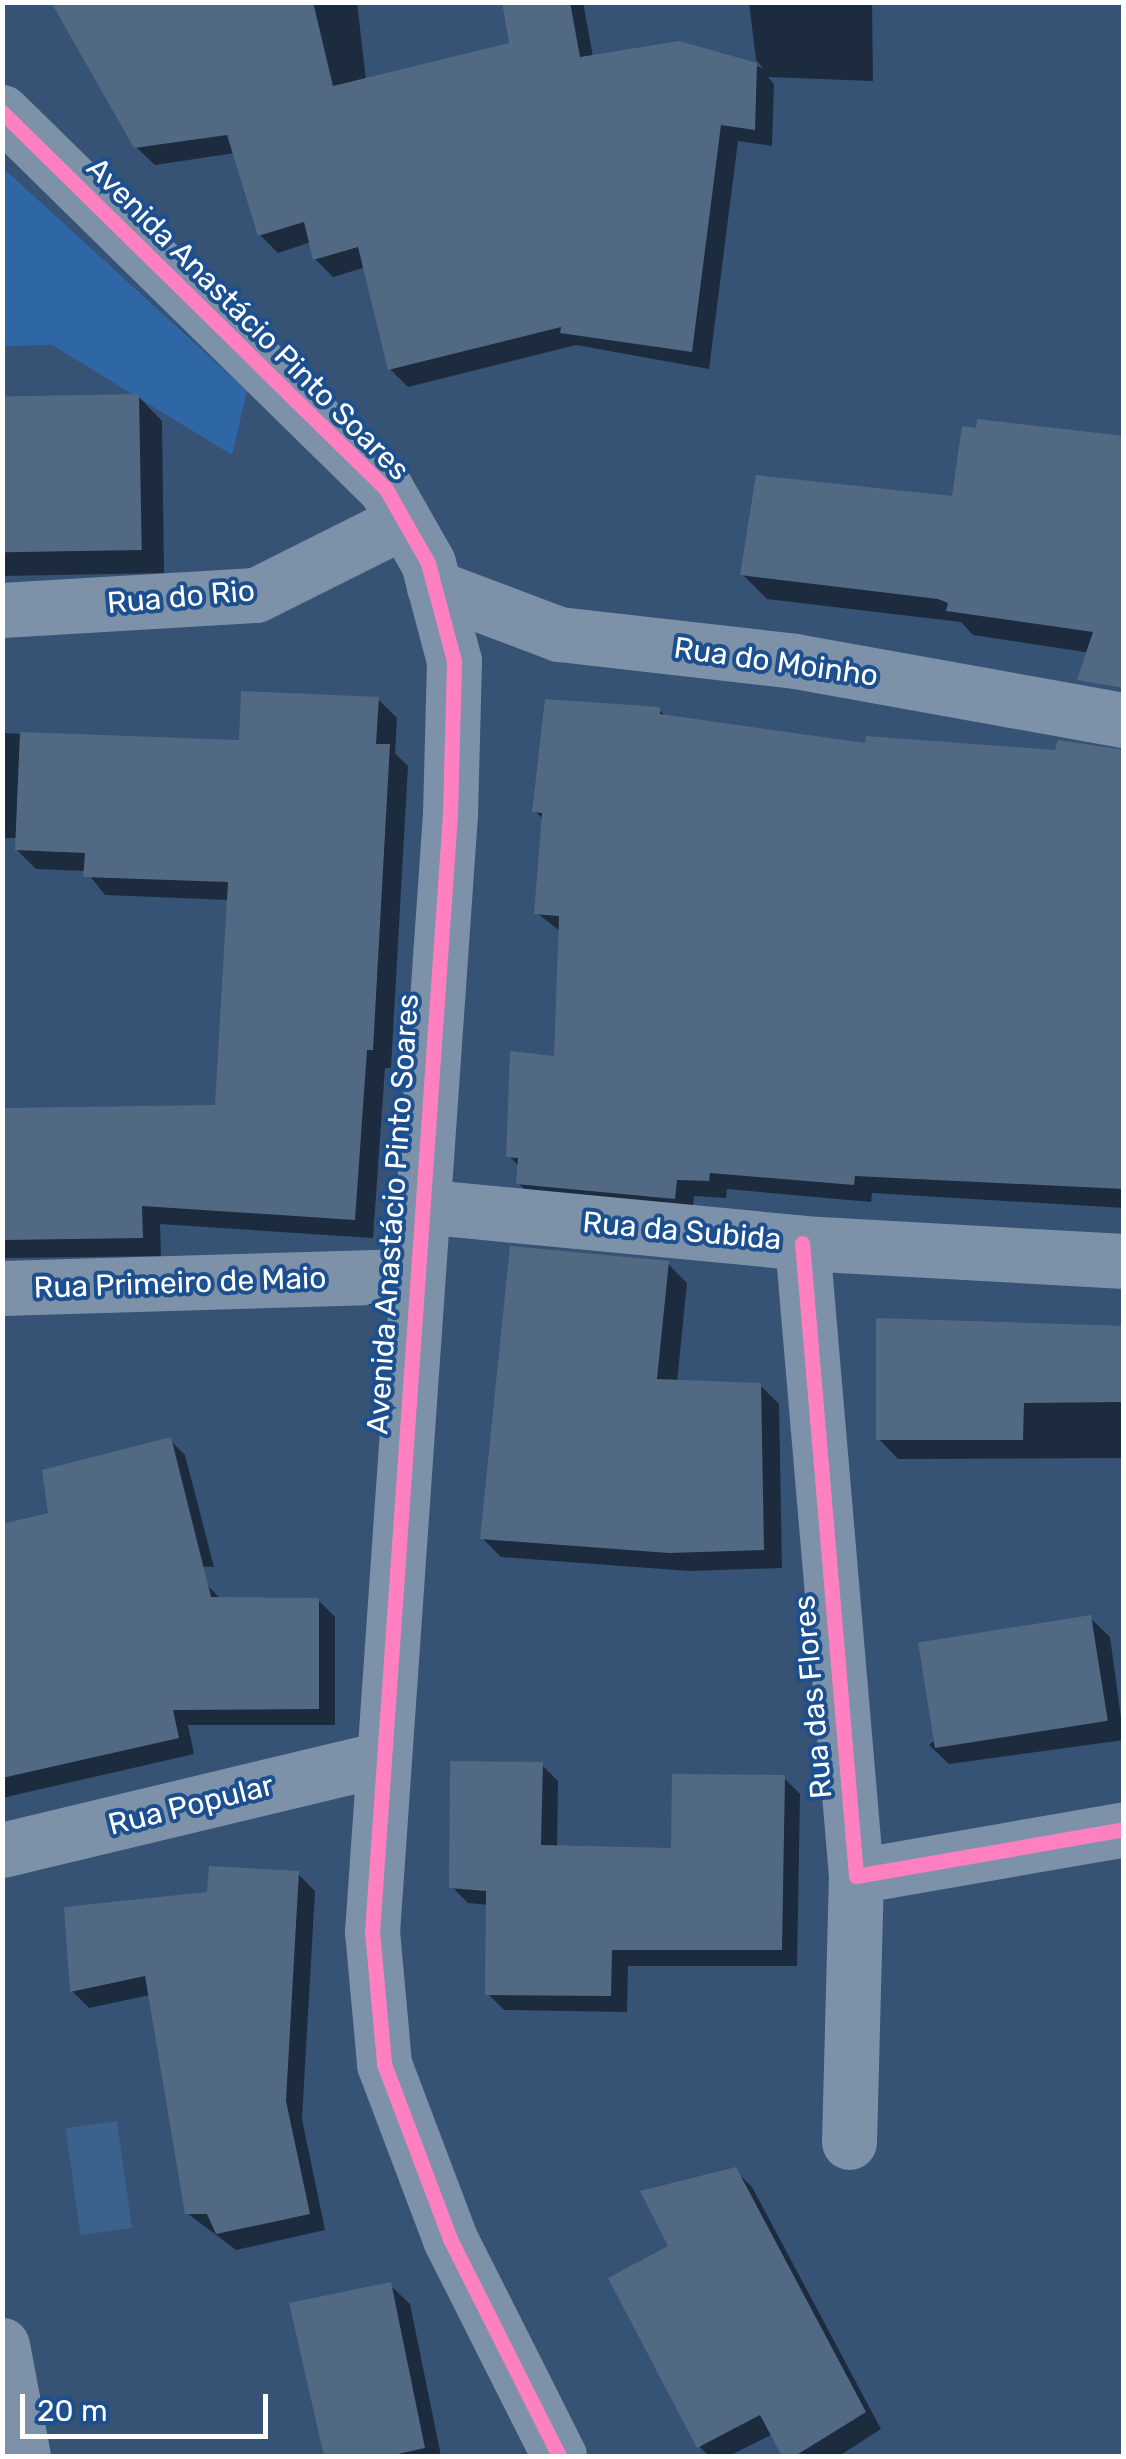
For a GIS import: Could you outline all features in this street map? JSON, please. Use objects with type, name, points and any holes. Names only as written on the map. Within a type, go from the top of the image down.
[{"type":"street","name":"Avenida Anastácio Pinto Soares","points":[[2,112],[386,489],[434,587],[454,680],[422,1206],[380,1759],[372,1931],[384,2064],[450,2239],[559,2456]]},
{"type":"street","name":"Rua do Rio","points":[[2,610],[256,595],[404,521]]},
{"type":"street","name":"Rua do Moinho","points":[[434,587],[559,634],[795,660],[1124,720]]},
{"type":"street","name":"Rua da Subida","points":[[422,1206],[802,1243],[1124,1261]]},
{"type":"street","name":"Rua das Flores","points":[[802,1243],[856,1876],[850,2142]]},
{"type":"street","name":"Rua Primeiro de Maio","points":[[2,1288],[417,1276]]},
{"type":"street","name":"Rua Popular","points":[[2,1850],[380,1759]]},
{"type":"street","points":[[856,1876],[1124,1828]]},
{"type":"street","points":[[2,2345],[23,2456]]},
{"type":"shaded area","points":[[2,167],[247,391],[232,455],[52,345],[3,346]]},
{"type":"shaded area","points":[[117,2121],[132,2228],[81,2235],[66,2128]]},
{"type":"building","points":[[51,2],[313,2],[333,86],[509,43],[502,2],[570,2],[580,57],[679,41],[757,63],[755,130],[721,125],[692,352],[560,333],[561,327],[388,370],[358,247],[313,260],[304,222],[258,236],[227,135],[134,148]]},
{"type":"building","points":[[139,394],[142,550],[5,552],[2,396]]},
{"type":"building","points":[[977,419],[1124,436],[1124,688],[1077,680],[1093,632],[946,611],[948,603],[938,599],[740,575],[756,475],[952,496],[962,426],[976,428]]},
{"type":"building","points":[[241,691],[379,697],[376,744],[390,744],[373,1050],[367,1050],[355,1220],[142,1206],[143,1238],[4,1240],[2,1108],[215,1105],[228,882],[83,877],[85,853],[15,850],[20,732],[239,740]]},
{"type":"building","points":[[545,699],[660,707],[660,714],[865,743],[866,736],[1055,750],[1058,740],[1124,750],[1124,1189],[855,1176],[854,1185],[710,1173],[709,1181],[677,1180],[675,1199],[516,1184],[518,1158],[506,1157],[510,1051],[554,1056],[559,916],[534,914],[542,813],[532,812]]},
{"type":"building","points":[[510,1246],[669,1261],[657,1379],[761,1383],[764,1550],[669,1553],[480,1539]]},
{"type":"building","points":[[876,1318],[1124,1326],[1124,1402],[1024,1403],[1023,1440],[876,1440]]},
{"type":"building","points":[[171,1437],[211,1597],[319,1598],[319,1709],[173,1710],[179,1738],[2,1778],[2,1524],[48,1513],[42,1470]]},
{"type":"building","points":[[1091,1615],[1108,1721],[935,1748],[918,1642]]},
{"type":"building","points":[[450,1761],[543,1762],[541,1845],[671,1848],[672,1774],[785,1775],[782,1950],[612,1950],[611,1996],[485,1995],[486,1891],[449,1888]]},
{"type":"building","points":[[209,1866],[299,1871],[286,2101],[310,2214],[216,2234],[207,2214],[185,2214],[145,1976],[70,1992],[64,1907],[207,1892]]},
{"type":"building","points":[[736,2167],[866,2412],[795,2456],[782,2456],[760,2415],[697,2448],[608,2278],[668,2246],[640,2191]]},
{"type":"building","points":[[391,2282],[425,2448],[389,2456],[324,2456],[289,2303]]},
{"type":"cycle path","points":[[2,112],[386,489],[428,563],[454,661],[450,814],[372,1931],[384,2064],[450,2239],[559,2456]]},
{"type":"cycle path","points":[[802,1243],[856,1876],[1124,1829]]}]
